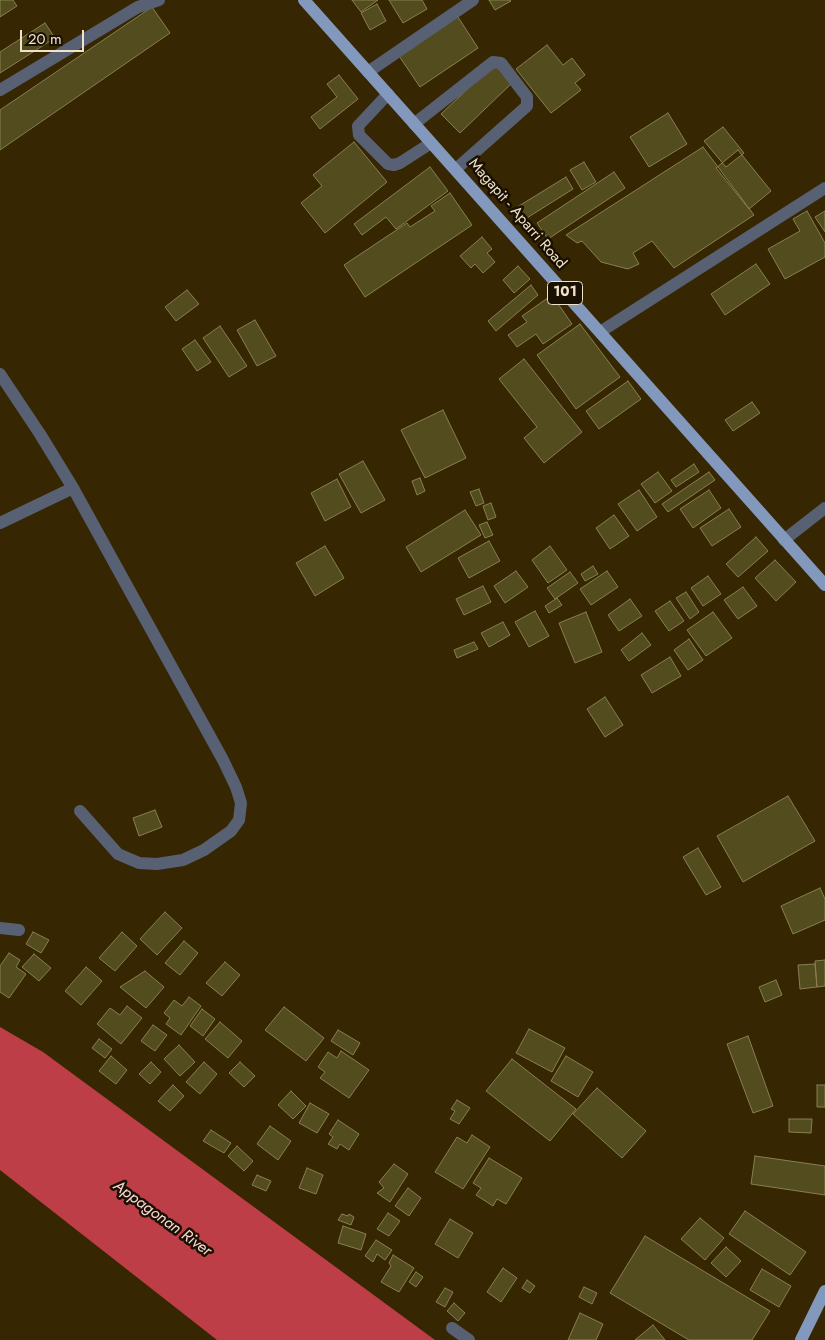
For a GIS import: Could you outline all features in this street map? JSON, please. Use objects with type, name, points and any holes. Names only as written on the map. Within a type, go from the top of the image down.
[{"type":"main road","name":"Magapit - Aparri Road","points":[[304,0],[825,585]]},
{"type":"main road","points":[[801,1340],[824,1298]]},
{"type":"street","points":[[0,90],[138,7],[159,0]]},
{"type":"street","points":[[368,72],[473,0]]},
{"type":"street","points":[[414,124],[493,62],[501,63],[527,97],[527,106],[456,169]]},
{"type":"street","points":[[388,94],[358,126],[359,135],[388,164],[394,165],[430,143]]},
{"type":"street","points":[[600,332],[825,188]]},
{"type":"street","points":[[0,374],[73,488],[223,760],[236,787],[241,803],[239,820],[231,831],[204,850],[183,860],[157,864],[139,862],[118,854],[80,811]]},
{"type":"street","points":[[0,523],[73,488]]},
{"type":"street","points":[[784,540],[825,508]]},
{"type":"street","points":[[0,928],[20,930]]},
{"type":"street","points":[[452,1328],[468,1340]]},
{"type":"water","name":"Appagonan River","points":[[0,1027],[43,1052],[435,1340],[217,1340],[0,1170]]},
{"type":"building","points":[[0,0],[13,0],[17,6],[0,17]]},
{"type":"building","points":[[352,0],[378,0],[361,12]]},
{"type":"building","points":[[389,0],[422,0],[427,9],[403,23]]},
{"type":"building","points":[[489,0],[510,0],[511,1],[495,10]]},
{"type":"building","points":[[377,4],[386,21],[370,30],[361,13]]},
{"type":"building","points":[[152,7],[170,33],[0,150],[0,110]]},
{"type":"building","points":[[456,14],[478,48],[420,87],[397,53]]},
{"type":"building","points":[[45,23],[55,38],[0,73],[0,52]]},
{"type":"building","points":[[547,45],[563,65],[572,58],[585,75],[575,83],[581,90],[551,113],[516,69]]},
{"type":"building","points":[[494,64],[512,83],[460,133],[441,114]]},
{"type":"building","points":[[339,75],[358,99],[320,129],[311,117],[337,97],[327,84]]},
{"type":"building","points":[[668,113],[687,144],[649,167],[630,137]]},
{"type":"building","points":[[723,127],[744,153],[726,167],[704,141]]},
{"type":"building","points":[[354,142],[387,182],[325,233],[301,203],[322,186],[313,175]]},
{"type":"building","points":[[703,147],[754,215],[674,268],[652,241],[633,253],[639,264],[628,269],[601,262],[582,241],[577,243],[566,235]]},
{"type":"building","points":[[738,150],[771,191],[749,209],[716,168]]},
{"type":"building","points":[[584,162],[596,182],[582,190],[570,170]]},
{"type":"building","points":[[430,167],[448,191],[396,229],[386,217],[362,235],[354,224]]},
{"type":"building","points":[[614,172],[625,188],[548,239],[537,223]]},
{"type":"building","points":[[566,177],[573,189],[522,221],[514,209]]},
{"type":"building","points":[[450,193],[472,225],[365,297],[344,265],[407,223],[410,227],[435,211],[431,206]]},
{"type":"building","points":[[807,211],[825,243],[825,257],[785,279],[768,249],[800,231],[793,219]]},
{"type":"building","points":[[825,211],[825,232],[815,217]]},
{"type":"building","points":[[482,237],[492,249],[487,253],[495,262],[483,273],[475,264],[471,268],[460,256]]},
{"type":"building","points":[[756,264],[770,284],[725,315],[711,294]]},
{"type":"building","points":[[518,266],[530,279],[514,293],[503,280]]},
{"type":"building","points":[[531,285],[538,295],[496,331],[488,321]]},
{"type":"building","points":[[187,290],[199,304],[176,321],[165,307]]},
{"type":"building","points":[[552,295],[572,324],[543,344],[536,334],[517,347],[508,335],[527,322],[522,316]]},
{"type":"building","points":[[255,320],[276,356],[257,366],[237,330]]},
{"type":"building","points":[[580,324],[620,377],[576,409],[537,355]]},
{"type":"building","points":[[220,326],[247,366],[229,377],[203,338]]},
{"type":"building","points":[[195,340],[211,362],[197,371],[182,349]]},
{"type":"building","points":[[524,359],[582,432],[544,463],[524,438],[537,427],[499,379]]},
{"type":"building","points":[[628,381],[641,399],[599,429],[586,411]]},
{"type":"building","points":[[752,402],[760,413],[733,431],[725,420]]},
{"type":"building","points":[[443,410],[466,458],[425,478],[401,430]]},
{"type":"building","points":[[363,461],[385,500],[361,513],[339,474]]},
{"type":"building","points":[[694,464],[699,472],[676,487],[671,480]]},
{"type":"building","points":[[658,472],[672,491],[655,503],[641,484]]},
{"type":"building","points":[[709,472],[715,480],[668,512],[662,504]]},
{"type":"building","points":[[420,478],[425,491],[417,495],[412,481]]},
{"type":"building","points":[[337,479],[351,507],[325,521],[311,493]]},
{"type":"building","points":[[479,489],[484,503],[476,506],[470,492]]},
{"type":"building","points":[[639,490],[657,517],[637,531],[618,504]]},
{"type":"building","points":[[709,490],[721,508],[693,528],[680,509]]},
{"type":"building","points":[[491,503],[496,517],[488,520],[483,506]]},
{"type":"building","points":[[729,509],[741,527],[712,546],[700,528]]},
{"type":"building","points":[[465,510],[481,535],[421,572],[406,547]]},
{"type":"building","points":[[614,515],[629,536],[610,549],[596,528]]},
{"type":"building","points":[[487,522],[493,535],[485,538],[479,525]]},
{"type":"building","points":[[756,537],[768,551],[738,577],[726,564]]},
{"type":"building","points":[[489,541],[500,561],[469,578],[458,558]]},
{"type":"building","points":[[325,546],[344,578],[315,596],[296,563]]},
{"type":"building","points":[[550,546],[567,570],[548,583],[532,560]]},
{"type":"building","points":[[775,560],[796,582],[776,601],[755,578]]},
{"type":"building","points":[[593,566],[598,574],[585,581],[581,574]]},
{"type":"building","points":[[516,571],[528,587],[505,603],[494,586]]},
{"type":"building","points":[[607,571],[618,587],[591,605],[580,589]]},
{"type":"building","points":[[570,572],[578,583],[555,599],[547,588]]},
{"type":"building","points":[[708,576],[721,594],[703,606],[691,588]]},
{"type":"building","points":[[483,586],[491,602],[464,615],[456,599]]},
{"type":"building","points":[[743,587],[757,606],[738,619],[724,600]]},
{"type":"building","points":[[686,592],[699,612],[690,619],[676,598]]},
{"type":"building","points":[[557,598],[562,605],[549,613],[545,606]]},
{"type":"building","points":[[630,599],[642,616],[619,631],[608,615]]},
{"type":"building","points":[[670,601],[684,621],[669,631],[655,611]]},
{"type":"building","points":[[535,611],[549,636],[529,647],[515,622]]},
{"type":"building","points":[[586,612],[602,652],[575,663],[559,623]]},
{"type":"building","points":[[713,612],[732,638],[706,656],[687,630]]},
{"type":"building","points":[[503,622],[510,635],[489,647],[481,633]]},
{"type":"building","points":[[642,633],[651,645],[629,661],[621,650]]},
{"type":"building","points":[[689,639],[703,660],[688,670],[674,650]]},
{"type":"building","points":[[474,642],[478,649],[457,658],[454,650]]},
{"type":"building","points":[[670,657],[681,676],[652,693],[641,675]]},
{"type":"building","points":[[605,697],[623,725],[605,737],[587,709]]},
{"type":"building","points":[[788,796],[815,841],[743,882],[717,836]]},
{"type":"building","points":[[155,810],[162,827],[139,836],[133,818]]},
{"type":"building","points":[[698,848],[721,887],[706,895],[683,857]]},
{"type":"building","points":[[820,888],[825,899],[825,920],[793,934],[781,906]]},
{"type":"building","points":[[165,912],[182,928],[157,955],[140,939]]},
{"type":"building","points":[[33,932],[49,940],[41,953],[26,944]]},
{"type":"building","points":[[122,932],[137,946],[115,971],[99,958]]},
{"type":"building","points":[[184,941],[198,953],[180,975],[165,963]]},
{"type":"building","points":[[9,953],[20,960],[16,967],[26,974],[9,998],[0,992],[0,966]]},
{"type":"building","points":[[34,954],[51,968],[39,981],[22,967]]},
{"type":"building","points":[[825,960],[825,986],[817,987],[815,961]]},
{"type":"building","points":[[225,962],[240,975],[222,996],[206,983]]},
{"type":"building","points":[[815,964],[817,987],[800,989],[798,965]]},
{"type":"building","points":[[86,967],[102,981],[81,1005],[65,991]]},
{"type":"building","points":[[145,971],[164,987],[146,1008],[120,987]]},
{"type":"building","points":[[776,980],[782,995],[765,1002],[759,987]]},
{"type":"building","points":[[189,997],[201,1006],[181,1035],[166,1024],[170,1018],[164,1013],[174,1000],[182,1006]]},
{"type":"building","points":[[127,1006],[142,1018],[121,1044],[97,1024],[110,1008],[120,1015]]},
{"type":"building","points":[[284,1007],[324,1038],[306,1061],[265,1030]]},
{"type":"building","points":[[202,1009],[215,1019],[203,1036],[190,1026]]},
{"type":"building","points":[[220,1022],[242,1041],[228,1058],[205,1039]]},
{"type":"building","points":[[153,1025],[167,1035],[155,1051],[141,1041]]},
{"type":"building","points":[[529,1029],[565,1048],[552,1072],[516,1053]]},
{"type":"building","points":[[338,1030],[360,1043],[353,1055],[331,1041]]},
{"type":"building","points":[[748,1036],[773,1106],[753,1113],[727,1044]]},
{"type":"building","points":[[99,1039],[112,1049],[105,1058],[92,1048]]},
{"type":"building","points":[[179,1045],[195,1062],[180,1076],[164,1059]]},
{"type":"building","points":[[341,1051],[369,1070],[349,1098],[320,1078],[325,1072],[318,1067],[328,1052],[337,1058]]},
{"type":"building","points":[[111,1056],[127,1070],[116,1084],[99,1071]]},
{"type":"building","points":[[566,1056],[593,1072],[578,1097],[551,1081]]},
{"type":"building","points":[[512,1059],[576,1109],[550,1141],[486,1091]]},
{"type":"building","points":[[151,1062],[161,1072],[150,1084],[139,1074]]},
{"type":"building","points":[[204,1062],[217,1074],[200,1094],[186,1082]]},
{"type":"building","points":[[240,1062],[255,1076],[244,1087],[229,1073]]},
{"type":"building","points":[[173,1085],[184,1096],[170,1111],[158,1101]]},
{"type":"building","points":[[817,1085],[825,1085],[825,1107],[817,1107]]},
{"type":"building","points":[[597,1088],[646,1131],[622,1158],[573,1114]]},
{"type":"building","points":[[291,1091],[306,1106],[293,1119],[278,1105]]},
{"type":"building","points":[[457,1100],[470,1108],[459,1124],[450,1119],[455,1111],[451,1109]]},
{"type":"building","points":[[310,1103],[329,1114],[317,1133],[299,1123]]},
{"type":"building","points":[[789,1119],[812,1119],[811,1133],[789,1132]]},
{"type":"building","points":[[338,1120],[359,1134],[349,1150],[340,1144],[337,1149],[328,1144],[333,1137],[329,1134]]},
{"type":"building","points":[[270,1126],[291,1141],[278,1160],[257,1144]]},
{"type":"building","points":[[211,1130],[231,1143],[224,1153],[203,1141]]},
{"type":"building","points":[[472,1135],[490,1147],[463,1189],[435,1172],[457,1137],[467,1143]]},
{"type":"building","points":[[237,1146],[253,1161],[244,1171],[228,1156]]},
{"type":"building","points":[[755,1156],[825,1166],[825,1195],[751,1184]]},
{"type":"building","points":[[489,1158],[522,1178],[506,1204],[497,1199],[493,1206],[476,1195],[481,1188],[473,1183]]},
{"type":"building","points":[[394,1164],[408,1174],[390,1202],[377,1193],[384,1188],[379,1182]]},
{"type":"building","points":[[307,1168],[323,1175],[316,1194],[299,1188]]},
{"type":"building","points":[[257,1175],[271,1181],[266,1191],[252,1185]]},
{"type":"building","points":[[408,1188],[421,1198],[409,1216],[395,1206]]},
{"type":"building","points":[[745,1211],[806,1252],[790,1275],[729,1234]]},
{"type":"building","points":[[388,1213],[400,1221],[389,1236],[377,1229]]},
{"type":"building","points":[[342,1214],[348,1216],[349,1214],[354,1217],[351,1225],[338,1220]]},
{"type":"building","points":[[700,1218],[724,1238],[705,1260],[681,1239]]},
{"type":"building","points":[[450,1219],[473,1233],[458,1258],[435,1244]]},
{"type":"building","points":[[343,1226],[366,1234],[361,1250],[338,1243]]},
{"type":"building","points":[[645,1236],[770,1311],[752,1340],[689,1340],[610,1293]]},
{"type":"building","points":[[376,1240],[392,1250],[385,1260],[377,1254],[373,1262],[365,1256]]},
{"type":"building","points":[[726,1247],[741,1261],[726,1277],[711,1263]]},
{"type":"building","points":[[393,1255],[414,1268],[399,1292],[381,1282],[391,1266],[389,1263]]},
{"type":"building","points":[[503,1268],[517,1278],[501,1302],[487,1292]]},
{"type":"building","points":[[762,1269],[791,1286],[779,1307],[750,1290]]},
{"type":"building","points":[[416,1272],[423,1277],[416,1287],[409,1282]]},
{"type":"building","points":[[527,1280],[535,1286],[530,1293],[522,1288]]},
{"type":"building","points":[[584,1287],[597,1293],[592,1304],[579,1297]]},
{"type":"building","points":[[445,1288],[453,1292],[445,1307],[436,1302]]},
{"type":"building","points":[[454,1303],[465,1313],[458,1321],[447,1311]]},
{"type":"building","points":[[580,1313],[603,1324],[596,1340],[568,1340]]},
{"type":"building","points":[[653,1325],[665,1340],[635,1340]]}]
